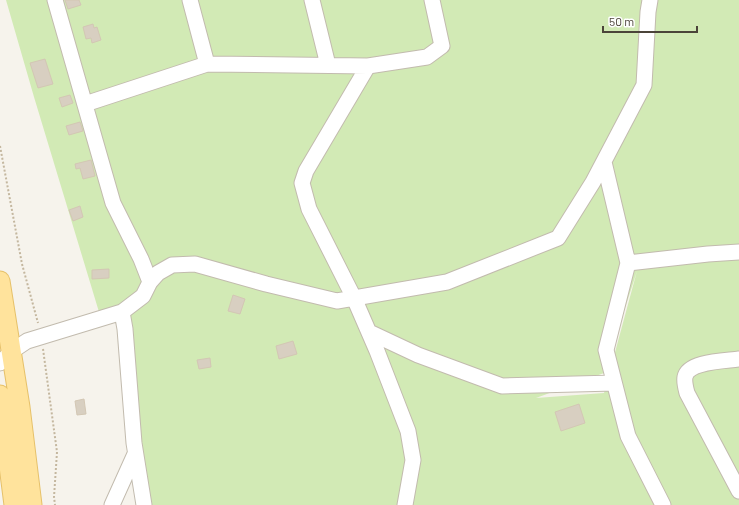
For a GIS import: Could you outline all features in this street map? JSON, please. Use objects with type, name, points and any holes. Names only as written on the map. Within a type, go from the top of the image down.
[{"type":"main road","points":[[0,281],[6,357],[32,505]]},
{"type":"main road","points":[[0,395],[14,505]]},
{"type":"street","points":[[55,0],[113,203],[142,259],[150,282]]},
{"type":"street","points":[[190,0],[207,64]]},
{"type":"street","points":[[312,0],[328,65]]},
{"type":"street","points":[[85,104],[207,64],[368,66],[427,57],[442,46],[432,0]]},
{"type":"street","points":[[6,357],[27,341],[122,312],[143,296],[150,282],[158,272],[172,265],[195,264],[266,284],[337,301],[447,282],[558,238],[593,182],[644,85],[650,0]]},
{"type":"street","points":[[368,66],[306,171],[302,184],[309,209],[354,298],[408,430],[413,460],[405,505]]},
{"type":"street","points":[[604,162],[628,263],[606,350],[628,436],[663,505]]},
{"type":"street","points":[[628,263],[739,252]]},
{"type":"street","points":[[122,312],[135,454],[144,505]]},
{"type":"street","points":[[368,332],[418,355],[502,386],[614,383]]},
{"type":"street","points":[[739,359],[698,364],[688,370],[684,378],[687,393],[739,491]]},
{"type":"street","points":[[112,505],[135,454]]},
{"type":"green space","points":[[6,0],[739,0],[739,505],[148,505],[137,440],[130,317],[99,312]],"holes":[[[637,271],[604,393],[536,398],[604,373]]]},
{"type":"building","points":[[65,0],[79,0],[81,5],[68,9]]},
{"type":"building","points":[[93,24],[94,28],[97,27],[101,40],[92,43],[91,38],[86,39],[83,27]]},
{"type":"building","points":[[45,59],[53,84],[38,88],[30,63]]},
{"type":"building","points":[[70,95],[73,103],[62,107],[59,98]]},
{"type":"building","points":[[80,122],[83,131],[69,135],[66,126]]},
{"type":"building","points":[[91,160],[95,176],[83,179],[80,168],[76,169],[75,164]]},
{"type":"building","points":[[80,206],[83,217],[73,221],[69,210]]},
{"type":"building","points":[[109,269],[109,278],[92,279],[92,270]]},
{"type":"building","points":[[233,295],[245,299],[240,314],[228,311]]},
{"type":"building","points":[[293,341],[297,354],[279,359],[276,346]]},
{"type":"building","points":[[210,358],[211,367],[199,369],[197,360]]},
{"type":"building","points":[[84,399],[86,414],[77,415],[75,401]]},
{"type":"building","points":[[579,404],[585,423],[561,431],[555,412]]}]
